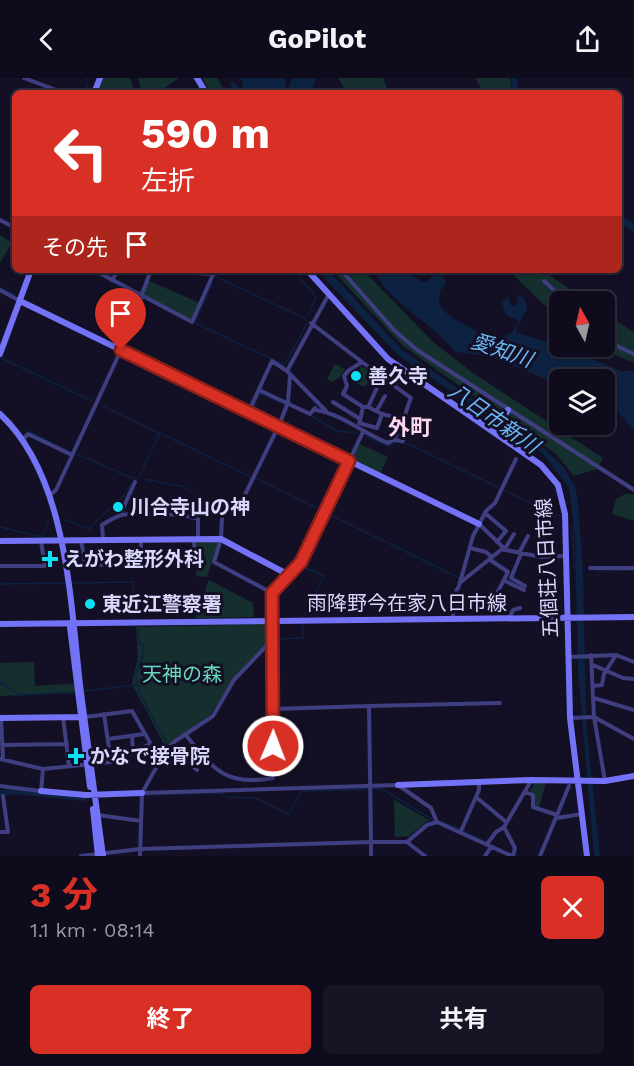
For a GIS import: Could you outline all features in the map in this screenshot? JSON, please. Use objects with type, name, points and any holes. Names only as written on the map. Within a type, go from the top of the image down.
[{"type":"street","points":[[24,78],[56,90]]},
{"type":"street","points":[[1,349],[31,273]]},
{"type":"street","points":[[99,273],[192,322],[214,273]]},
{"type":"street","points":[[112,280],[117,273]]},
{"type":"street","points":[[50,495],[56,490],[121,350],[150,273]]},
{"type":"street","name":"五個荘八日市線","points":[[310,273],[388,359],[495,430],[541,465],[558,485],[564,504],[570,718],[587,856]]},
{"type":"street","points":[[344,273],[405,341],[507,412],[634,490]]},
{"type":"street","points":[[544,281],[555,291]]},
{"type":"street","points":[[0,290],[479,524],[489,531],[503,549],[541,557],[565,556]]},
{"type":"street","points":[[237,511],[288,402],[288,374],[311,323],[328,294]]},
{"type":"street","points":[[311,323],[411,398],[402,428],[394,440],[388,443],[333,402]]},
{"type":"street","points":[[615,345],[634,354]]},
{"type":"street","points":[[248,413],[272,361],[327,412]]},
{"type":"street","points":[[362,362],[348,370],[344,376],[347,387],[343,394],[382,414],[403,419]]},
{"type":"street","points":[[185,734],[218,773],[257,781],[273,778],[272,593],[287,574],[301,562],[349,461],[366,407],[376,388]]},
{"type":"street","points":[[259,390],[310,414],[315,410],[317,403]]},
{"type":"street","points":[[377,410],[384,396]]},
{"type":"street","points":[[315,410],[377,428],[382,414]]},
{"type":"street","points":[[495,430],[507,412]]},
{"type":"street","points":[[0,414],[21,440],[50,495],[60,541],[100,855]]},
{"type":"street","points":[[0,420],[19,442],[37,475],[56,523],[60,541]]},
{"type":"street","points":[[21,440],[28,434],[72,454]]},
{"type":"street","points":[[394,440],[403,441]]},
{"type":"street","points":[[453,619],[453,597],[461,582],[479,524],[495,503],[516,459]]},
{"type":"street","points":[[120,515],[135,482]]},
{"type":"street","points":[[157,502],[158,515]]},
{"type":"street","points":[[225,507],[221,539],[214,562],[272,593]]},
{"type":"street","points":[[81,540],[85,566],[194,563],[199,513]]},
{"type":"street","points":[[486,513],[506,531],[496,542]]},
{"type":"street","points":[[103,541],[102,525],[120,515],[177,514],[198,519]]},
{"type":"street","points":[[461,582],[503,549],[514,534]]},
{"type":"street","points":[[496,595],[528,536]]},
{"type":"street","points":[[0,541],[221,539],[287,574]]},
{"type":"street","points":[[141,540],[141,564]]},
{"type":"street","points":[[0,566],[45,566],[41,541]]},
{"type":"street","points":[[470,548],[486,552],[509,573],[511,578],[525,588],[504,581]]},
{"type":"street","points":[[590,568],[634,568]]},
{"type":"street","points":[[509,620],[513,610],[520,608]]},
{"type":"street","name":"雨降野今在家八日市線","points":[[0,624],[273,619],[509,620],[634,617]]},
{"type":"street","points":[[140,856],[142,793],[160,761],[170,746],[213,716],[234,680],[273,640]]},
{"type":"street","points":[[591,655],[594,717],[605,781]]},
{"type":"street","points":[[568,657],[616,655],[634,662]]},
{"type":"street","points":[[593,686],[602,686],[605,671],[616,655]]},
{"type":"street","points":[[592,665],[623,678],[634,679]]},
{"type":"street","points":[[594,698],[634,710]]},
{"type":"street","points":[[273,709],[500,703]]},
{"type":"street","points":[[369,706],[371,856]]},
{"type":"street","points":[[150,744],[111,762],[43,769],[1,759],[1,718],[82,717],[132,711],[160,761]]},
{"type":"street","points":[[104,714],[111,762]]},
{"type":"street","points":[[63,717],[69,766]]},
{"type":"street","points":[[570,718],[594,717],[634,739]]},
{"type":"street","points":[[108,739],[144,734]]},
{"type":"street","points":[[132,736],[133,751]]},
{"type":"street","points":[[2,745],[67,744]]},
{"type":"street","points":[[170,746],[197,770]]},
{"type":"street","points":[[41,791],[43,769]]},
{"type":"street","points":[[0,786],[93,795],[531,780],[605,781],[634,776]]},
{"type":"street","points":[[485,856],[489,844],[505,824],[531,780]]},
{"type":"street","points":[[461,831],[476,797],[479,782]]},
{"type":"street","points":[[398,785],[431,808],[437,822]]},
{"type":"street","points":[[540,856],[569,786]]},
{"type":"street","points":[[525,792],[533,795],[533,807],[557,817],[582,814]]},
{"type":"street","points":[[0,832],[8,832],[3,795]]},
{"type":"street","points":[[93,795],[98,815],[100,855]]},
{"type":"street","points":[[476,797],[505,824],[511,837],[513,855]]},
{"type":"street","points":[[98,815],[141,821]]},
{"type":"street","points":[[407,842],[432,822],[437,822],[513,855]]},
{"type":"street","points":[[81,856],[140,849],[371,842],[407,842],[425,856]]},
{"type":"green space","points":[[102,78],[130,78],[134,90],[97,90]]},
{"type":"green space","points":[[138,78],[179,78],[161,90],[141,90]]},
{"type":"green space","points":[[202,78],[217,78],[224,90],[209,90]]},
{"type":"green space","points":[[338,78],[383,78],[388,90],[345,90]]},
{"type":"green space","points":[[475,78],[510,78],[512,90],[482,90]]},
{"type":"green space","points":[[0,235],[12,243],[0,263]]},
{"type":"green space","points":[[335,273],[366,273],[432,341],[473,373],[549,423],[549,435],[568,435],[603,458],[597,469],[574,476],[556,454],[403,346]]},
{"type":"green space","points":[[511,273],[546,273],[572,291],[549,291],[549,309]]},
{"type":"green space","points":[[147,280],[200,303],[192,322],[140,296]]},
{"type":"green space","points":[[615,320],[634,332],[634,363],[615,355]]},
{"type":"green space","points":[[335,364],[345,369],[339,378],[332,382],[327,379]]},
{"type":"green space","points":[[361,366],[373,373],[365,387],[356,383],[361,375],[358,373]]},
{"type":"green space","points":[[360,444],[388,457],[380,474],[351,460]]},
{"type":"green space","points":[[625,494],[634,494],[634,521],[612,514],[616,499]]},
{"type":"green space","points":[[195,540],[219,540],[207,577],[196,576]]},
{"type":"green space","points":[[209,580],[253,603],[254,617],[195,618]]},
{"type":"green space","name":"天神の森","points":[[270,624],[271,639],[233,679],[211,714],[166,748],[132,684],[138,657],[136,627]]},
{"type":"green space","points":[[34,662],[35,686],[79,683],[80,693],[0,696],[0,663]]},
{"type":"green space","points":[[535,782],[546,782],[539,808],[535,806],[534,795],[530,791]]},
{"type":"green space","points":[[394,800],[429,820],[409,836],[395,837]]},
{"type":"water","points":[[237,78],[285,78],[286,86],[283,90],[248,90],[248,88],[246,90],[233,90],[230,85],[232,81],[241,89],[242,81]]},
{"type":"water","points":[[293,78],[316,78],[313,87],[316,90],[290,90],[289,85]]},
{"type":"water","name":"八日市新川","points":[[322,273],[331,273],[401,349],[544,448],[564,468],[575,486],[583,572],[586,722],[600,856],[594,856],[578,671],[575,535],[569,488],[543,454],[398,355],[325,279]]},
{"type":"water","name":"愛知川","points":[[375,273],[412,273],[425,283],[434,275],[443,275],[446,283],[440,291],[439,305],[489,343],[495,343],[512,332],[519,321],[506,315],[502,303],[508,296],[510,304],[515,306],[518,302],[516,295],[524,298],[527,308],[515,332],[549,342],[549,357],[588,357],[621,371],[634,371],[634,431],[615,408],[615,369],[549,369],[549,380],[489,356],[455,352],[435,331],[390,293]]},
{"type":"waterway","points":[[514,78],[516,90]]},
{"type":"waterway","points":[[86,90],[87,85]]},
{"type":"waterway","points":[[622,219],[634,228]]},
{"type":"waterway","points":[[95,273],[137,296]]},
{"type":"waterway","points":[[296,273],[316,297],[308,315]]},
{"type":"waterway","points":[[214,276],[306,319]]},
{"type":"waterway","points":[[212,283],[195,323],[246,347]]},
{"type":"waterway","points":[[0,288],[15,295]]},
{"type":"waterway","points":[[249,348],[285,365],[307,323]]},
{"type":"waterway","points":[[1,358],[92,401]]},
{"type":"waterway","points":[[252,412],[260,393],[279,402]]},
{"type":"waterway","points":[[102,406],[161,434]]},
{"type":"waterway","points":[[310,415],[337,431],[357,433]]},
{"type":"waterway","points":[[28,431],[70,452]]},
{"type":"waterway","points":[[77,454],[134,479],[139,477],[160,433]]},
{"type":"waterway","points":[[164,435],[251,477]]},
{"type":"waterway","points":[[365,436],[388,446],[396,442],[411,445],[497,487]]},
{"type":"waterway","points":[[256,478],[321,510]]},
{"type":"waterway","points":[[144,479],[184,487],[192,493]]},
{"type":"waterway","points":[[65,520],[89,529],[123,497],[131,484]]},
{"type":"waterway","points":[[505,491],[548,511]]},
{"type":"waterway","points":[[305,614],[324,576],[303,567],[304,561],[327,513],[459,578]]},
{"type":"waterway","points":[[555,515],[562,516]]},
{"type":"waterway","points":[[0,527],[43,537],[48,521]]},
{"type":"waterway","points":[[573,526],[574,568],[577,568]]},
{"type":"waterway","points":[[597,571],[634,570]]},
{"type":"waterway","points":[[70,583],[133,582],[136,619]]},
{"type":"waterway","points":[[0,584],[65,583]]},
{"type":"waterway","points":[[137,624],[139,644],[143,644],[143,650],[136,681],[148,710],[168,745]]},
{"type":"waterway","points":[[276,705],[277,639],[303,638],[303,625]]},
{"type":"waterway","points":[[0,682],[20,695],[77,692]]},
{"type":"waterway","points":[[84,691],[136,685]]},
{"type":"waterway","points":[[144,795],[221,793],[227,797],[255,798],[289,814],[302,791],[367,789]]},
{"type":"waterway","points":[[372,789],[382,789],[433,820]]},
{"type":"waterway","points":[[0,794],[14,791],[84,798]]},
{"type":"waterway","points":[[442,822],[460,829]]},
{"type":"waterway","points":[[463,831],[486,842]]},
{"type":"place","name":"善久寺","points":[[356,376]]},
{"type":"place","name":"川合寺山の神","points":[[118,507]]},
{"type":"place","name":"えがわ整形外科","points":[[50,559]]},
{"type":"place","name":"東近江警察署","points":[[90,604]]},
{"type":"place","name":"かなで接骨院","points":[[76,756]]},
{"type":"district","name":"外町","points":[[410,427]]},
{"type":"route","points":[[121,350],[349,461],[301,562],[287,574],[272,593],[273,746]]}]
